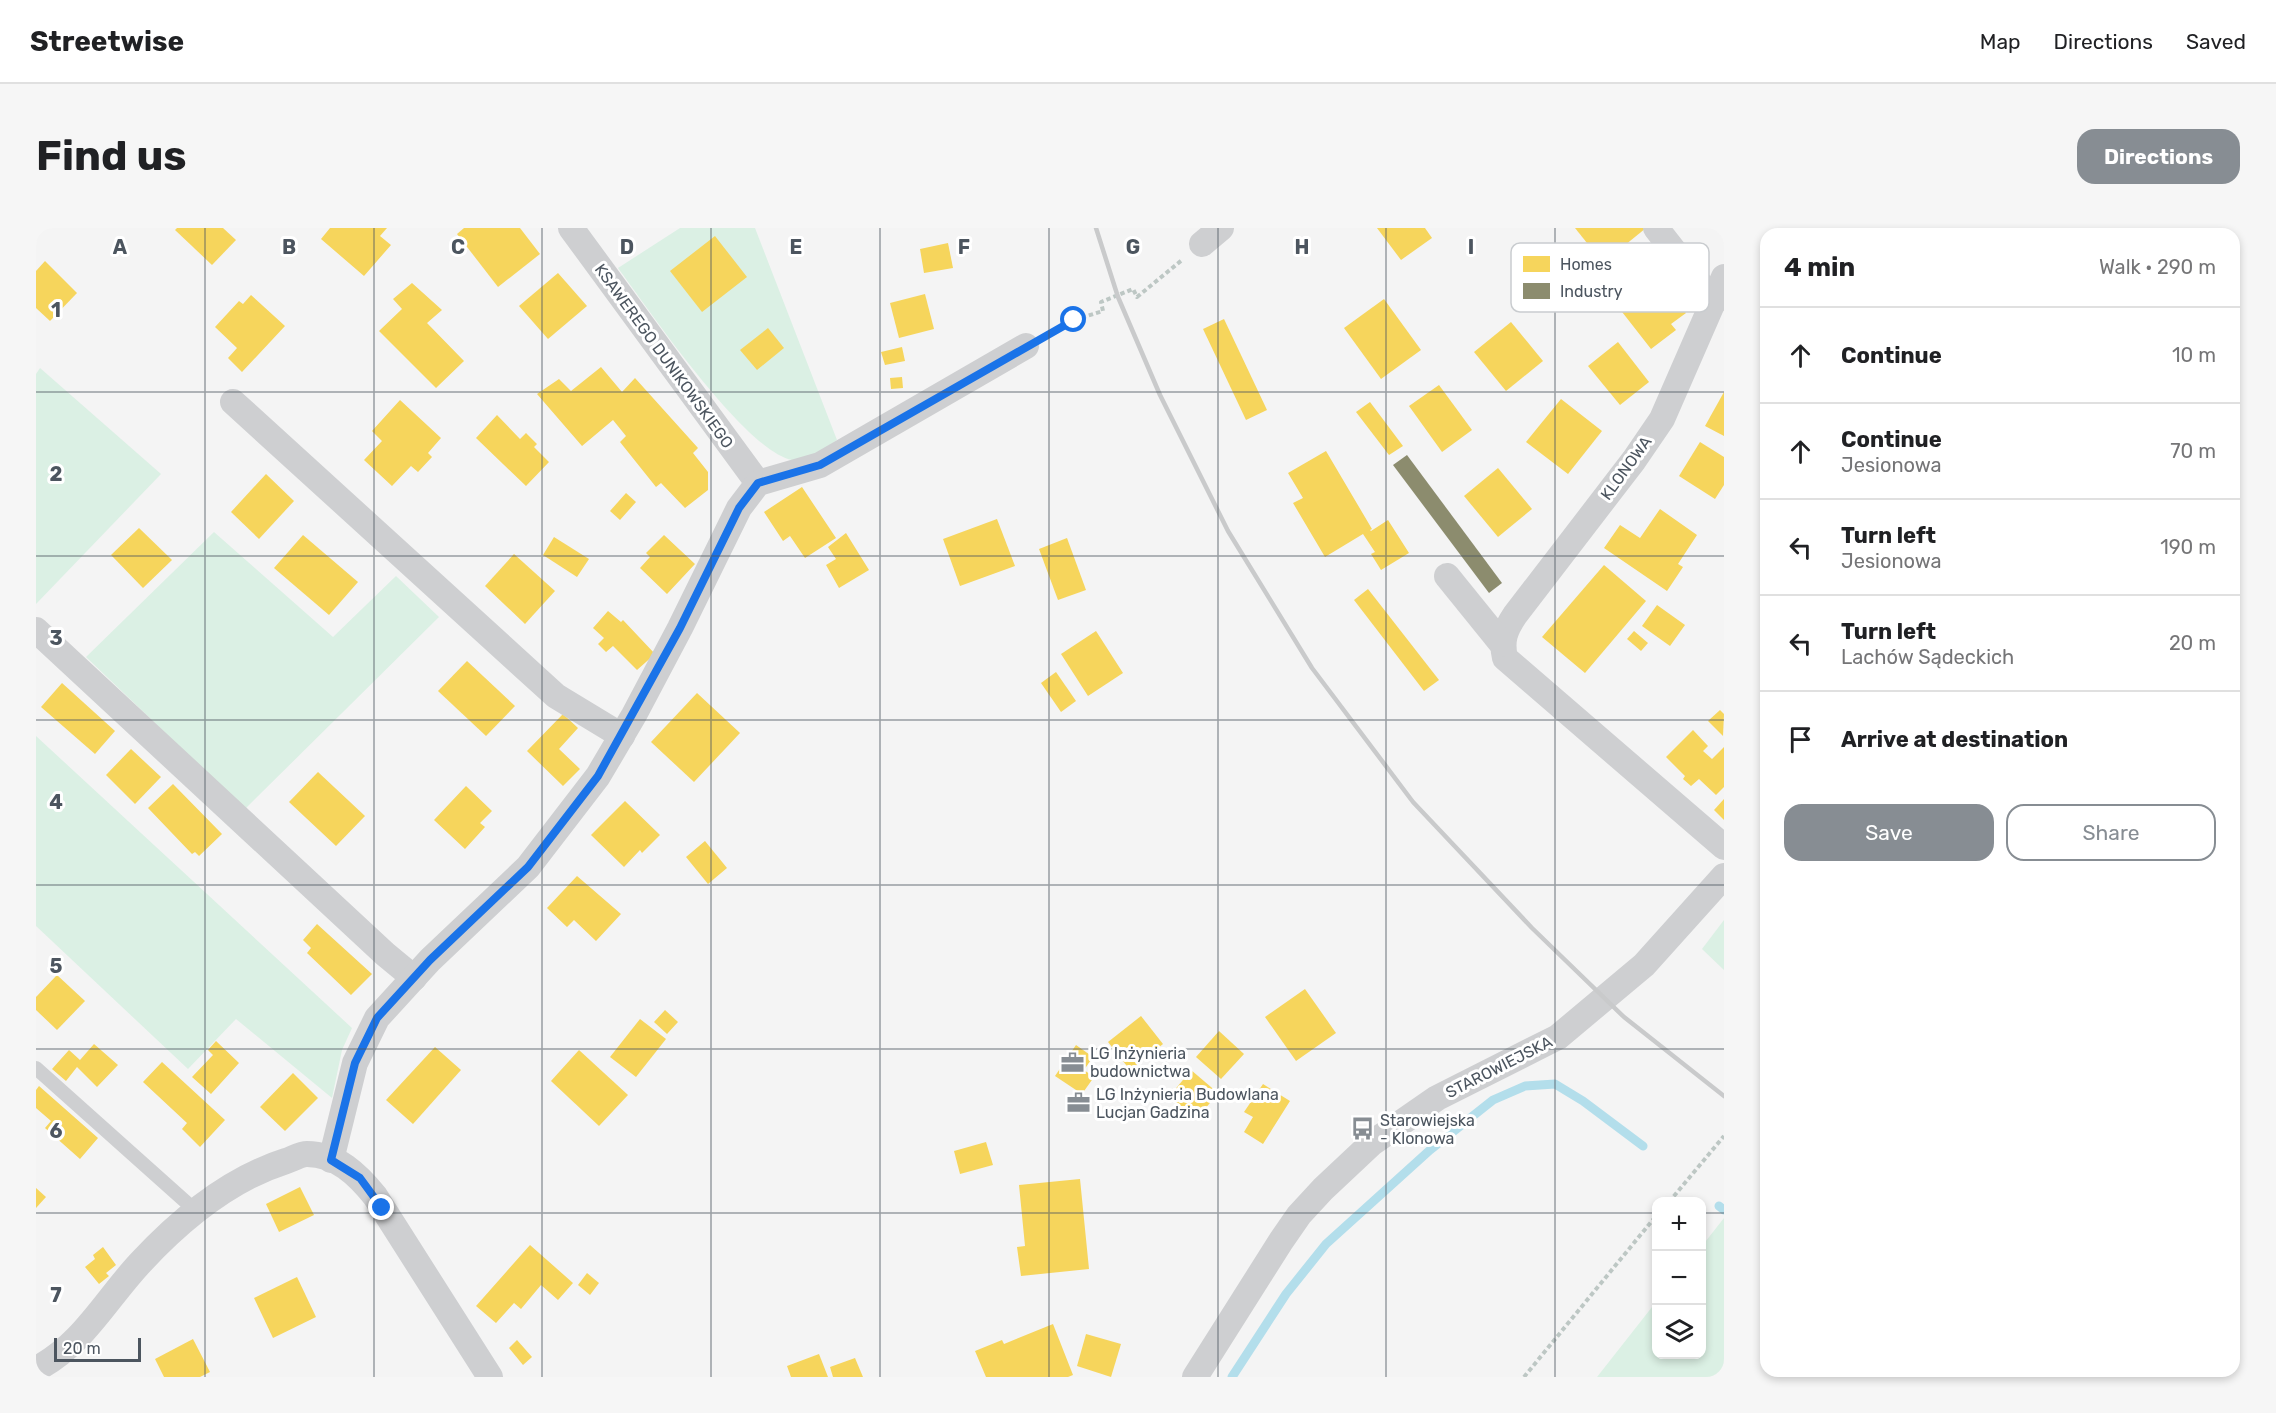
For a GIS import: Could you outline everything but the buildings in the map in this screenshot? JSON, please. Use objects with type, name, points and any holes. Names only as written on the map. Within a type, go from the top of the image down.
[{"type":"street","name":"KSAWEREGO DUNIKOWSKIEGO","points":[[571,228],[758,483]]},
{"type":"street","points":[[1202,244],[1221,228]]},
{"type":"street","points":[[1656,228],[1668,243]]},
{"type":"street","name":"KLONOWA","points":[[1502,644],[1505,629],[1634,460],[1662,419],[1724,277]]},
{"type":"street","points":[[1709,296],[1714,302]]},
{"type":"street","points":[[331,1160],[355,1063],[377,1018],[414,978],[528,867],[598,776],[680,628],[739,508],[758,483],[820,465],[1026,346]]},
{"type":"street","points":[[233,402],[556,696],[622,736]]},
{"type":"street","points":[[1447,576],[1502,644],[1505,658],[1724,847]]},
{"type":"street","points":[[36,630],[384,954],[414,978]]},
{"type":"street","name":"STAROWIEJSKA","points":[[1195,1377],[1281,1241],[1299,1215],[1323,1189],[1372,1143],[1437,1098],[1558,1037],[1644,965],[1724,876]]},
{"type":"street","points":[[36,1369],[78,1339],[139,1264],[179,1223],[227,1189],[265,1168],[306,1154],[331,1160],[360,1178],[375,1196],[489,1377]]},
{"type":"lane","points":[[36,1068],[196,1211]]},
{"type":"path","points":[[1026,346],[1074,320],[1103,311],[1101,302],[1133,289],[1137,297],[1202,244]]},
{"type":"path","points":[[1673,1197],[1724,1136]]},
{"type":"path","points":[[1524,1377],[1652,1221]]},
{"type":"green space","points":[[680,228],[755,228],[837,440],[804,459],[792,460],[772,451],[749,432],[724,406],[674,345],[618,268]]},
{"type":"green space","points":[[40,368],[161,474],[36,604],[36,374]]},
{"type":"green space","points":[[214,532],[333,637],[396,576],[439,617],[245,809],[86,657]]},
{"type":"green space","points":[[36,736],[352,1028],[342,1050],[332,1098],[236,1019],[188,1069],[36,926]]},
{"type":"green space","points":[[1724,920],[1724,970],[1702,949]]},
{"type":"green space","points":[[1724,1218],[1724,1377],[1597,1377],[1652,1307],[1652,1359],[1706,1359],[1706,1241]]},
{"type":"waterway","points":[[1232,1377],[1286,1294],[1326,1244],[1430,1150],[1493,1100],[1525,1086],[1555,1084],[1583,1101],[1643,1146]]},
{"type":"waterway","points":[[1719,1206],[1724,1210]]},
{"type":"railway","points":[[1096,228],[1118,297],[1160,395],[1228,531],[1312,668],[1413,802],[1532,928],[1624,1017],[1724,1096]]},
{"type":"place","name":"LG Inżynieria budownictwa","points":[[1072,1062]]},
{"type":"place","name":"LG Inżynieria Budowlana Lucjan Gadzina","points":[[1078,1103]]},
{"type":"place","name":"Starowiejska - Klonowa","points":[[1362,1129]]},
{"type":"route","points":[[382,1208],[360,1178],[331,1160],[346,1107],[355,1063],[377,1018],[430,960],[528,867],[598,776],[680,628],[739,508],[758,483],[820,465],[1074,320]]}]
